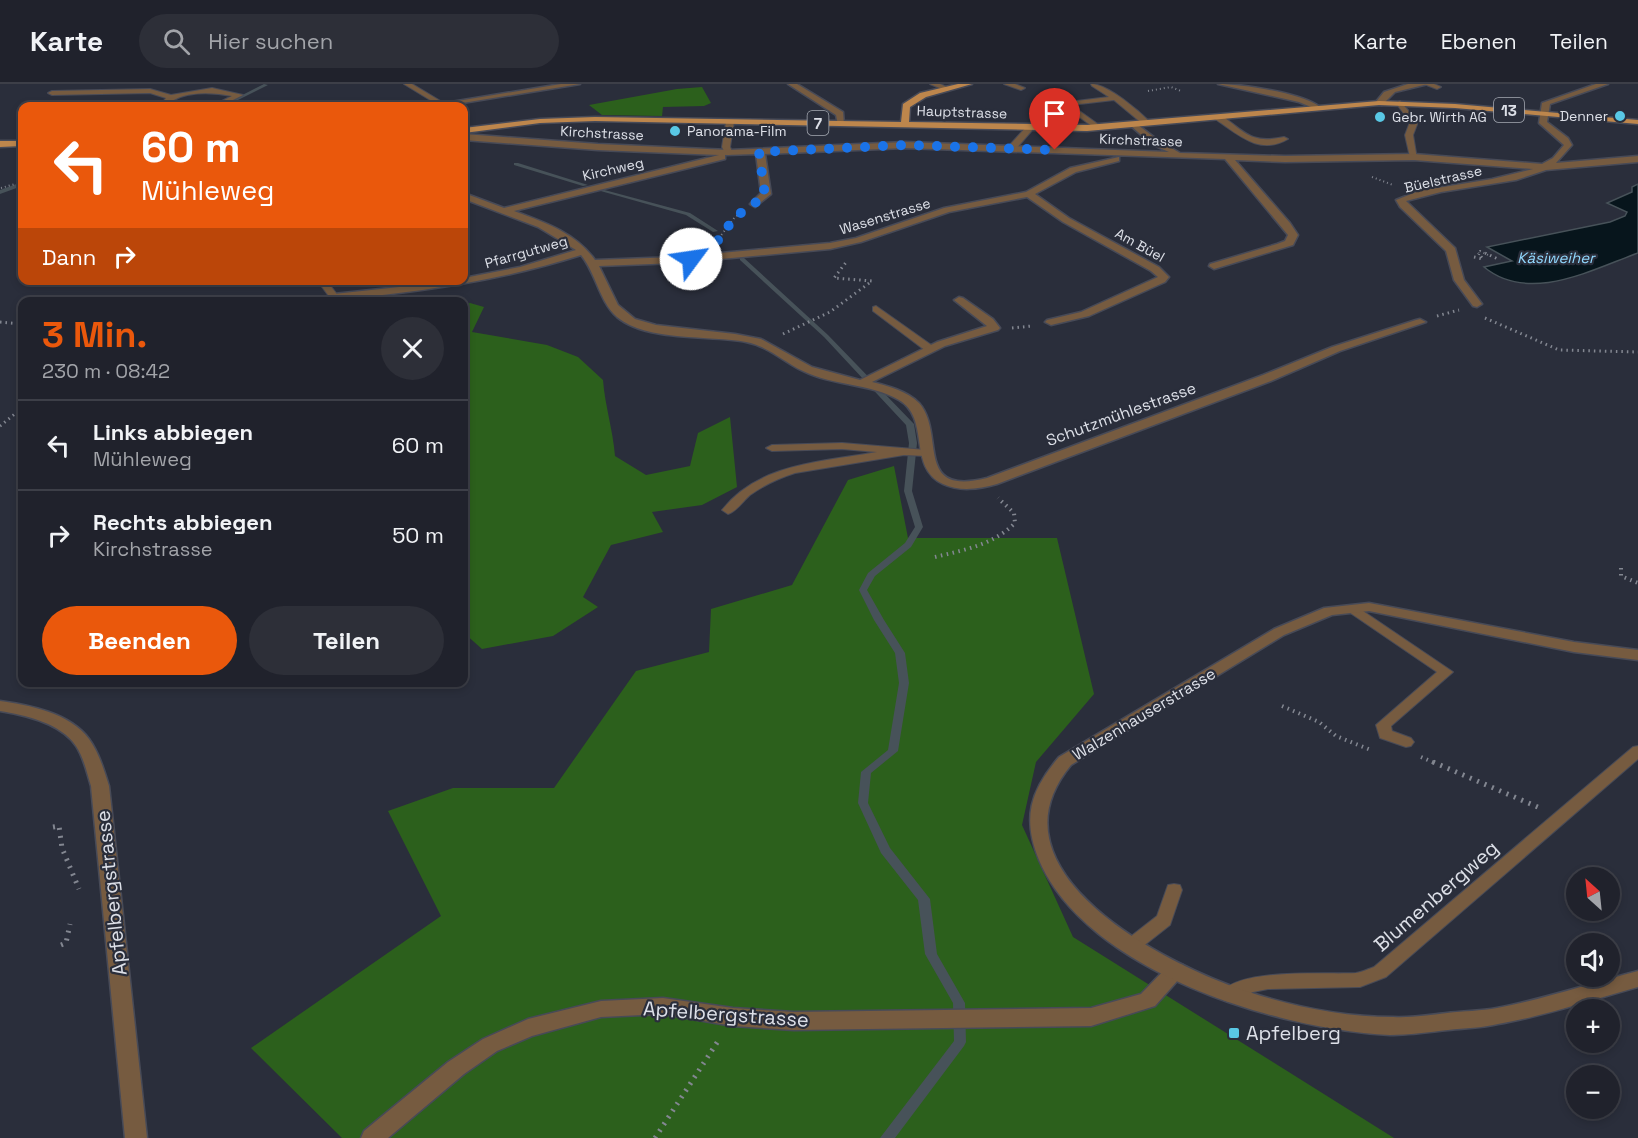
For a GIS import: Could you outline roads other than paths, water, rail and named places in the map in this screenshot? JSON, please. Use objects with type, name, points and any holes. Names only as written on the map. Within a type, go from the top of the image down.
[{"type":"main road","points":[[905,124],[906,106],[910,102],[923,95],[968,84]]},
{"type":"main road","name":"Hauptstrasse","points":[[468,131],[558,120],[905,124],[1030,128],[1096,127],[1379,103],[1545,112],[1638,123]]},
{"type":"main road","points":[[0,144],[18,144]]},
{"type":"street","points":[[460,102],[576,84]]},
{"type":"street","points":[[792,84],[840,114],[841,123]]},
{"type":"street","points":[[1221,84],[1301,100],[1316,107]]},
{"type":"street","points":[[1379,103],[1385,89],[1426,84]]},
{"type":"street","points":[[1545,112],[1546,103],[1550,101],[1600,86]]},
{"type":"street","name":"Büelstrasse","points":[[1477,304],[1459,280],[1453,252],[1446,242],[1403,205],[1401,200],[1416,195],[1499,180],[1545,167],[1568,145],[1544,123],[1545,112]]},
{"type":"street","points":[[1134,124],[1156,143],[1186,155]]},
{"type":"street","name":"Kirchstrasse","points":[[468,137],[598,147],[729,153],[905,145],[1141,155],[1335,159],[1414,157],[1545,167],[1638,159]]},
{"type":"street","points":[[1141,155],[1156,143]]},
{"type":"street","points":[[755,204],[766,194],[759,152]]},
{"type":"street","name":"Kirchweg","points":[[503,211],[718,158],[729,153]]},
{"type":"street","name":"Wasenstrasse","points":[[591,262],[652,262],[830,246],[858,240],[947,210],[1029,194],[1073,170],[1141,155]]},
{"type":"street","points":[[1214,266],[1289,243],[1293,235],[1228,157]]},
{"type":"street","name":"Am Büel","points":[[1029,194],[1066,220],[1155,269],[1164,277],[1084,314],[1051,322]]},
{"type":"street","points":[[468,198],[543,226],[584,251],[611,303],[631,321],[752,339],[776,350],[807,369],[837,379],[862,383],[930,349],[994,328],[989,321],[959,300]]},
{"type":"street","name":"Pfarrgutweg","points":[[468,282],[484,280],[584,251]]},
{"type":"street","name":"Pfarrgutweg","points":[[334,297],[449,285]]},
{"type":"street","name":"Schutzmühlestrasse","points":[[862,383],[908,399],[915,406],[920,415],[923,453],[928,465],[940,478],[960,485],[981,485],[1267,378],[1336,349],[1419,322]]},
{"type":"street","name":"Walzenhauserstrasse","points":[[1638,655],[1574,647],[1424,615],[1369,607],[1329,611],[1279,632],[1065,761],[1054,773],[1039,801],[1037,818],[1045,853],[1070,895],[1091,918],[1131,946],[1176,971],[1229,995],[1260,1005],[1325,1019],[1394,1026],[1497,1016],[1638,979]]},
{"type":"street","name":"Apfelbergstrasse","points":[[0,706],[36,714],[61,725],[80,739],[92,760],[100,786],[136,1138]]},
{"type":"street","name":"Apfelbergstrasse","points":[[372,1138],[456,1068],[490,1045],[528,1028],[601,1009],[663,1006],[733,1017],[794,1021],[1091,1017],[1148,1000],[1176,971]]},
{"type":"lane","points":[[407,84],[437,102]]},
{"type":"lane","points":[[933,84],[947,89]]},
{"type":"lane","points":[[999,89],[1009,84],[1021,88]]},
{"type":"lane","points":[[1426,84],[1437,87]]},
{"type":"lane","points":[[1094,86],[1116,98],[1147,123]]},
{"type":"lane","points":[[52,93],[150,91],[171,97],[212,90],[239,95],[224,102]]},
{"type":"lane","points":[[167,102],[171,97]]},
{"type":"lane","points":[[1096,127],[1064,103],[1116,98]]},
{"type":"lane","points":[[1400,103],[1414,122],[1409,135],[1414,157]]},
{"type":"lane","points":[[1218,117],[1254,142],[1284,139]]},
{"type":"lane","points":[[729,153],[726,147],[730,122]]},
{"type":"lane","points":[[1012,148],[1030,128]]},
{"type":"lane","points":[[325,285],[334,297]]},
{"type":"lane","points":[[876,309],[930,349]]},
{"type":"lane","points":[[772,448],[842,446],[923,453]]},
{"type":"lane","points":[[728,510],[745,493],[773,477],[794,470],[900,452]]},
{"type":"lane","points":[[1354,609],[1446,672],[1383,725],[1385,734],[1406,742]]},
{"type":"lane","name":"Blumenbergweg","points":[[1229,995],[1250,985],[1268,982],[1360,980],[1380,972],[1638,751]]},
{"type":"lane","points":[[1131,946],[1164,920],[1174,890]]},
{"type":"water","name":"Käsiweiher","points":[[1638,184],[1638,253],[1580,275],[1540,283],[1520,283],[1502,278],[1484,267],[1512,261],[1487,247],[1610,222],[1625,216],[1627,212],[1607,203],[1632,192],[1632,187]]},
{"type":"waterway","points":[[231,102],[266,85]]},
{"type":"waterway","points":[[516,164],[585,185]]},
{"type":"waterway","points":[[0,192],[18,185]]},
{"type":"waterway","points":[[599,189],[688,214],[715,231]]},
{"type":"waterway","points":[[742,259],[826,336],[910,424],[913,443],[908,491],[919,527],[908,545],[871,575],[863,590],[900,653],[904,683],[893,751],[866,772],[863,803],[885,850],[924,899],[931,954],[959,1003],[960,1042],[887,1138]]},
{"type":"place","name":"Denner","points":[[1620,116]]},
{"type":"place","name":"Gebr. Wirth AG","points":[[1380,117]]},
{"type":"place","name":"Panorama-Film","points":[[675,131]]},
{"type":"place","name":"Apfelberg","points":[[1234,1033]]}]
